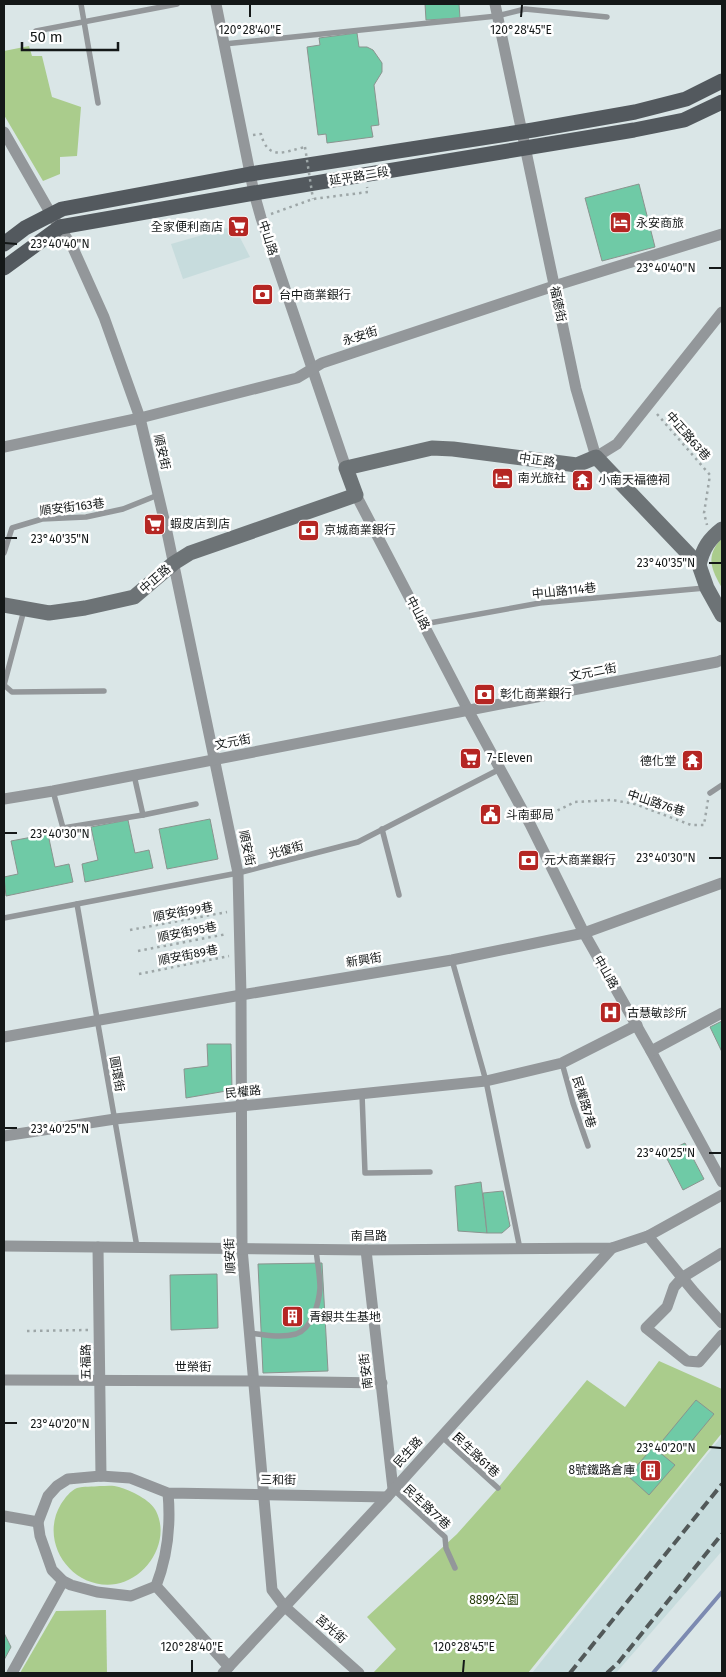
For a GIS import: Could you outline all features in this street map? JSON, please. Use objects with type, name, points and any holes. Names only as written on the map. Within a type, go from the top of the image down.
[{"type":"main road","name":"延平路二段","points":[[4,244],[25,228],[62,209],[250,174],[635,112],[686,100],[722,81]]},
{"type":"main road","name":"延平路二段","points":[[4,268],[60,227],[634,130],[684,120],[722,102]]},
{"type":"main road","name":"中正路","points":[[346,468],[432,448],[453,448],[577,465],[596,457]]},
{"type":"main road","name":"福德街","points":[[596,457],[699,565],[707,588],[722,615]]},
{"type":"main road","name":"中山路","points":[[346,468],[356,495]]},
{"type":"main road","name":"中正路","points":[[4,605],[49,613],[85,608],[134,597],[174,563],[190,553],[356,495]]},
{"type":"main road","points":[[699,565],[703,550],[710,538],[722,529]]},
{"type":"street","name":"中山路","points":[[216,4],[250,174],[261,218],[346,468]]},
{"type":"street","name":"福德街","points":[[495,4],[576,389],[596,457]]},
{"type":"street","name":"順安街","points":[[4,132],[72,248],[104,318],[140,418],[174,563],[238,873],[241,995],[242,1248],[272,1590],[284,1606]]},
{"type":"street","name":"永安街","points":[[4,447],[140,418],[297,378],[322,363],[554,286],[716,234],[722,234]]},
{"type":"street","name":"中正路","points":[[596,457],[616,444],[722,312]]},
{"type":"street","name":"中山路","points":[[356,495],[468,710],[530,824],[584,933],[652,1051],[722,1182]]},
{"type":"street","name":"文元二街","points":[[468,710],[722,660]]},
{"type":"street","name":"文元街","points":[[4,799],[468,710]]},
{"type":"street","name":"新興街","points":[[4,1037],[452,960],[584,933],[722,883]]},
{"type":"street","points":[[652,1051],[722,1013]]},
{"type":"street","name":"民權路","points":[[4,1136],[115,1119],[486,1081],[562,1063],[637,1025]]},
{"type":"street","name":"南昌路","points":[[4,1246],[366,1250],[612,1248],[648,1236],[722,1195]]},
{"type":"street","points":[[648,1236],[722,1323]]},
{"type":"street","name":"五福路","points":[[98,1247],[101,1476]]},
{"type":"street","name":"民生路","points":[[226,1670],[390,1493],[612,1248]]},
{"type":"street","name":"南安街","points":[[366,1250],[382,1384],[390,1493]]},
{"type":"street","points":[[722,1253],[683,1276],[674,1287],[667,1307],[646,1328],[687,1361],[699,1362],[722,1334]]},
{"type":"street","name":"世榮街","points":[[4,1380],[254,1381],[382,1384]]},
{"type":"street","points":[[101,1476],[130,1478],[168,1493],[169,1532],[164,1566],[156,1586],[131,1596],[97,1592],[71,1585],[63,1581],[52,1570],[45,1555],[38,1522],[48,1496],[57,1486],[68,1479],[101,1476]]},
{"type":"street","name":"三和街","points":[[168,1493],[390,1493]]},
{"type":"street","points":[[4,1516],[38,1522]]},
{"type":"street","points":[[12,1673],[63,1581]]},
{"type":"street","points":[[156,1586],[226,1670]]},
{"type":"street","name":"莒光街","points":[[284,1606],[359,1673]]},
{"type":"lane","points":[[81,4],[98,103]]},
{"type":"lane","points":[[36,31],[177,4]]},
{"type":"lane","points":[[224,44],[498,16],[525,9],[607,17]]},
{"type":"lane","name":"順安街163巷","points":[[4,552],[12,528],[42,519],[86,517],[123,509],[158,495]]},
{"type":"lane","name":"中山路114巷","points":[[424,624],[540,603],[707,588]]},
{"type":"lane","points":[[24,610],[4,685],[12,692],[104,691]]},
{"type":"lane","name":"光復街","points":[[4,918],[238,873],[358,842],[500,769]]},
{"type":"lane","points":[[134,775],[143,815]]},
{"type":"lane","points":[[710,793],[722,785]]},
{"type":"lane","points":[[53,791],[63,828],[196,804]]},
{"type":"lane","points":[[382,829],[400,895]]},
{"type":"lane","name":"圓環街","points":[[77,904],[137,1247]]},
{"type":"lane","points":[[452,960],[486,1081],[520,1249]]},
{"type":"lane","name":"民權路7巷","points":[[562,1063],[588,1146]]},
{"type":"lane","points":[[362,1094],[365,1173],[430,1172]]},
{"type":"lane","points":[[249,1333],[282,1336],[298,1333],[308,1326],[315,1311],[320,1287],[316,1249]]},
{"type":"lane","name":"民生路61巷","points":[[441,1436],[498,1488]]},
{"type":"lane","name":"民生路77巷","points":[[390,1493],[445,1537],[446,1548],[455,1568]]},
{"type":"path","points":[[261,134],[265,147],[273,152],[278,153],[304,147],[312,199]]},
{"type":"path","points":[[261,218],[312,199],[368,192]]},
{"type":"path","name":"中正路63巷","points":[[649,405],[710,475],[704,512],[710,538]]},
{"type":"path","name":"中山路76巷","points":[[530,824],[575,802],[612,800],[635,804],[691,825],[704,824],[710,793]]},
{"type":"path","name":"順安街99巷","points":[[130,930],[239,910]]},
{"type":"path","name":"順安街95巷","points":[[138,951],[240,932]]},
{"type":"path","name":"順安街89巷","points":[[139,974],[240,954]]},
{"type":"path","points":[[27,1331],[98,1329]]},
{"type":"shaded area","points":[[234,226],[250,257],[183,279],[171,244]]},
{"type":"shaded area","points":[[722,1436],[722,1551],[616,1673],[532,1673]]},
{"type":"green space","points":[[29,46],[32,56],[42,56],[52,97],[81,107],[77,156],[60,157],[60,174],[43,181],[4,115],[4,51]]},
{"type":"green space","points":[[722,538],[722,588],[713,569],[712,557],[713,551]]},
{"type":"green space","name":"8899公園","points":[[659,1361],[722,1389],[722,1433],[528,1673],[373,1673],[396,1649],[367,1617],[457,1534],[498,1488],[587,1380],[625,1407]]},
{"type":"green space","points":[[112,1486],[129,1490],[150,1503],[156,1511],[160,1523],[160,1534],[158,1546],[153,1557],[137,1575],[127,1581],[116,1584],[100,1584],[86,1580],[73,1572],[63,1561],[57,1548],[54,1534],[55,1519],[61,1504],[77,1488]]},
{"type":"green space","points":[[106,1610],[107,1673],[20,1673],[56,1611]]},
{"type":"building","points":[[425,4],[459,4],[460,18],[426,20]]},
{"type":"building","points":[[357,33],[359,47],[367,47],[373,50],[382,63],[382,72],[374,85],[379,125],[371,126],[373,137],[327,143],[326,134],[318,135],[307,47],[320,45],[319,38]]},
{"type":"building","name":"永安商旅","points":[[639,184],[655,247],[602,261],[585,198]]},
{"type":"building","points":[[210,819],[218,859],[167,869],[159,829]]},
{"type":"building","points":[[128,820],[135,853],[149,850],[153,868],[85,882],[82,864],[98,860],[91,827]]},
{"type":"building","points":[[48,834],[55,867],[69,864],[73,882],[6,896],[4,877],[18,874],[11,841]]},
{"type":"building","points":[[722,1021],[722,1052],[710,1027]]},
{"type":"building","points":[[207,1044],[231,1044],[232,1090],[186,1098],[184,1069],[208,1066]]},
{"type":"building","points":[[685,1143],[704,1179],[683,1190],[664,1153]]},
{"type":"building","points":[[481,1182],[487,1233],[458,1231],[455,1186]]},
{"type":"building","points":[[503,1191],[510,1226],[502,1233],[487,1233],[483,1193]]},
{"type":"building","name":"青銀共生基地","points":[[322,1263],[328,1371],[263,1373],[258,1264]]},
{"type":"building","points":[[217,1274],[218,1328],[171,1330],[170,1275]]},
{"type":"building","points":[[696,1400],[714,1414],[681,1454],[663,1440]]},
{"type":"building","name":"8號鐵路倉庫","points":[[653,1447],[675,1465],[649,1495],[628,1476]]},
{"type":"building","points":[[4,1633],[11,1647],[4,1660]]},
{"type":"waterway","points":[[653,1673],[722,1592]]},
{"type":"railway","points":[[570,1673],[722,1484]]},
{"type":"railway","points":[[607,1673],[618,1663],[722,1534]]},
{"type":"place","name":"永安商旅","points":[[620,223]]},
{"type":"place","name":"全家便利商店","points":[[239,227]]},
{"type":"place","name":"台中商業銀行","points":[[263,295]]},
{"type":"place","name":"南光旅社","points":[[502,478]]},
{"type":"place","name":"小南天福德祠","points":[[582,480]]},
{"type":"place","name":"蝦皮店到店","points":[[154,524]]},
{"type":"place","name":"京城商業銀行","points":[[308,530]]},
{"type":"place","name":"彰化商業銀行","points":[[484,694]]},
{"type":"place","name":"7-Eleven","points":[[471,758]]},
{"type":"place","name":"德化堂","points":[[692,761]]},
{"type":"place","name":"斗南郵局","points":[[490,815]]},
{"type":"place","name":"元大商業銀行","points":[[528,860]]},
{"type":"place","name":"古慧敏診所","points":[[611,1013]]},
{"type":"place","name":"青銀共生基地","points":[[293,1317]]},
{"type":"place","name":"8號鐵路倉庫","points":[[651,1470]]}]
